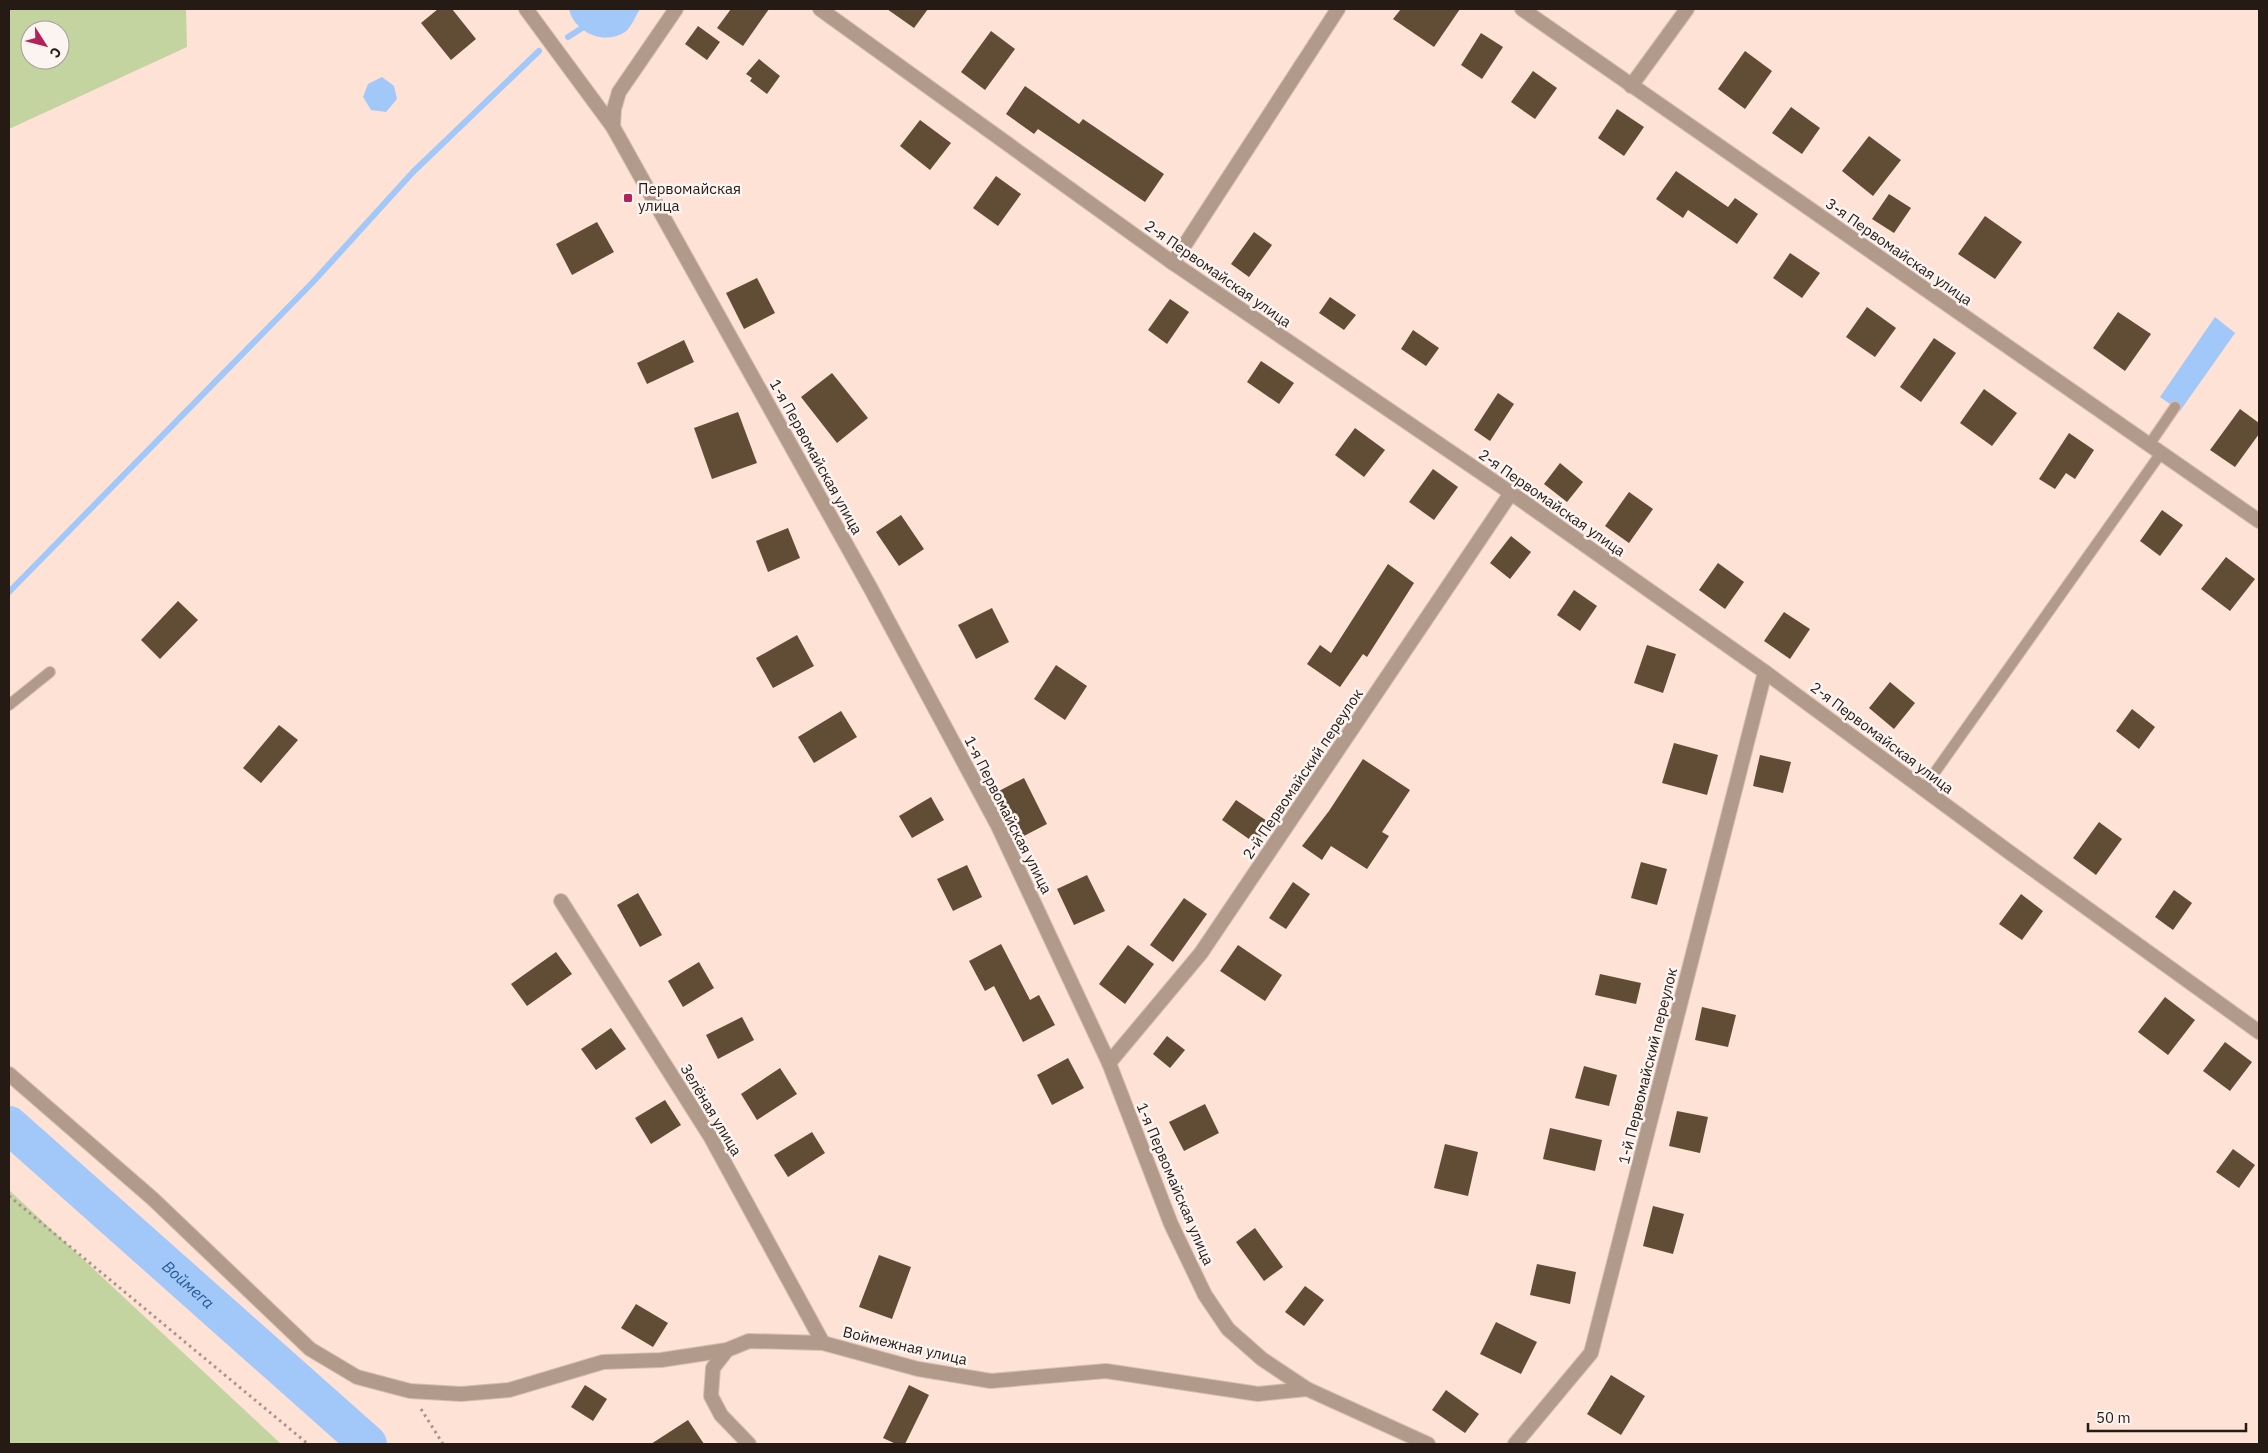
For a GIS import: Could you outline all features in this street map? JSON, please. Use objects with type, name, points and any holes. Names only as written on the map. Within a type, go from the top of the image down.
[{"type":"street","name":"1-я Первомайская улица","points":[[526,9],[613,127],[871,588],[998,826],[1109,1064],[1171,1224],[1205,1295],[1228,1328],[1262,1360],[1307,1389],[1428,1444]]},
{"type":"street","points":[[613,127],[614,109],[618,92],[676,9]]},
{"type":"street","name":"2-я Первомайская улица","points":[[820,9],[1173,263],[1510,493],[1766,672],[1923,789],[2259,1032]]},
{"type":"street","points":[[1173,263],[1338,9]]},
{"type":"street","name":"3-я Первомайская улица","points":[[1522,9],[2259,521]]},
{"type":"street","points":[[1631,86],[1687,9]]},
{"type":"street","name":"2-й Первомайский переулок","points":[[1109,1064],[1201,953],[1510,493]]},
{"type":"street","name":"1-й Первомайский переулок","points":[[1515,1444],[1591,1353],[1766,672]]},
{"type":"street","name":"Зелёная улица","points":[[561,901],[710,1136],[824,1343]]},
{"type":"street","name":"Воймежная улица","points":[[9,1074],[153,1199],[310,1349],[357,1377],[410,1391],[461,1394],[509,1390],[603,1362],[661,1360],[727,1350],[749,1341],[824,1343],[918,1369],[991,1381],[1106,1371],[1258,1394],[1307,1389]]},
{"type":"street","points":[[727,1350],[713,1368],[711,1396],[721,1415],[749,1444]]},
{"type":"lane","points":[[2149,445],[2175,408]]},
{"type":"lane","points":[[1923,789],[2161,453]]},
{"type":"lane","points":[[9,705],[50,672]]},
{"type":"path","points":[[9,1196],[308,1444]]},
{"type":"path","points":[[410,1391],[443,1444]]},
{"type":"green space","points":[[9,9],[186,9],[187,47],[9,129]]},
{"type":"green space","points":[[9,1190],[281,1444],[9,1444]]},
{"type":"water","points":[[569,9],[640,9],[625,32],[608,38],[599,37],[583,30],[572,17]]},
{"type":"water","points":[[382,77],[394,86],[397,99],[386,112],[371,110],[363,97],[368,84]]},
{"type":"water","points":[[2215,317],[2235,333],[2180,411],[2160,397]]},
{"type":"building","points":[[438,9],[452,9],[476,39],[451,60],[421,23]]},
{"type":"building","points":[[731,9],[769,9],[743,46],[717,28]]},
{"type":"building","points":[[887,9],[928,9],[914,28]]},
{"type":"building","points":[[1401,9],[1460,9],[1434,47],[1393,19]]},
{"type":"building","points":[[698,26],[720,42],[707,60],[685,44]]},
{"type":"building","points":[[991,31],[1015,49],[985,90],[961,72]]},
{"type":"building","points":[[1481,33],[1503,47],[1482,79],[1461,65]]},
{"type":"building","points":[[1745,51],[1772,71],[1745,109],[1718,89]]},
{"type":"building","points":[[759,59],[780,76],[767,94],[750,81],[752,78],[746,74]]},
{"type":"building","points":[[1533,71],[1557,88],[1535,119],[1511,102]]},
{"type":"building","points":[[1025,86],[1079,124],[1083,119],[1164,174],[1145,202],[1038,129],[1034,134],[1006,114]]},
{"type":"building","points":[[1791,107],[1820,128],[1802,154],[1772,133]]},
{"type":"building","points":[[1617,109],[1644,127],[1624,156],[1598,138]]},
{"type":"building","points":[[920,120],[951,143],[930,170],[900,146]]},
{"type":"building","points":[[1869,136],[1901,160],[1873,196],[1842,171]]},
{"type":"building","points":[[1676,171],[1728,207],[1735,198],[1758,214],[1737,244],[1688,210],[1683,218],[1656,199]]},
{"type":"building","points":[[996,176],[1021,194],[998,226],[973,208]]},
{"type":"building","points":[[1889,194],[1911,208],[1894,233],[1872,219]]},
{"type":"building","points":[[1985,216],[2022,242],[1995,279],[1958,254]]},
{"type":"building","points":[[597,222],[614,252],[572,275],[556,244]]},
{"type":"building","points":[[1254,232],[1272,245],[1249,277],[1231,264]]},
{"type":"building","points":[[1790,253],[1820,273],[1802,298],[1773,278]]},
{"type":"building","points":[[757,278],[775,313],[744,329],[726,293]]},
{"type":"building","points":[[1330,297],[1356,315],[1344,330],[1319,313]]},
{"type":"building","points":[[1170,299],[1189,312],[1167,344],[1148,330]]},
{"type":"building","points":[[1867,307],[1896,328],[1875,357],[1846,337]]},
{"type":"building","points":[[2118,312],[2151,334],[2125,371],[2093,348]]},
{"type":"building","points":[[1413,330],[1439,348],[1426,366],[1401,349]]},
{"type":"building","points":[[1934,338],[1956,353],[1921,402],[1900,387]]},
{"type":"building","points":[[684,340],[694,362],[647,384],[637,363]]},
{"type":"building","points":[[1261,361],[1294,383],[1279,404],[1247,382]]},
{"type":"building","points":[[832,373],[868,418],[837,443],[801,397]]},
{"type":"building","points":[[1984,389],[2017,413],[1992,446],[1960,423]]},
{"type":"building","points":[[1498,393],[1514,404],[1490,441],[1474,430]]},
{"type":"building","points":[[2240,409],[2259,423],[2259,434],[2235,467],[2210,450]]},
{"type":"building","points":[[738,412],[757,463],[712,479],[694,428]]},
{"type":"building","points":[[1355,428],[1385,450],[1364,477],[1335,455]]},
{"type":"building","points":[[2069,433],[2094,450],[2075,479],[2066,473],[2055,489],[2039,479]]},
{"type":"building","points":[[1560,463],[1583,482],[1567,502],[1544,484]]},
{"type":"building","points":[[1433,469],[1458,487],[1434,520],[1409,502]]},
{"type":"building","points":[[1629,492],[1653,509],[1629,543],[1605,526]]},
{"type":"building","points":[[2162,510],[2183,525],[2160,556],[2140,541]]},
{"type":"building","points":[[901,515],[924,549],[899,566],[876,532]]},
{"type":"building","points":[[788,528],[800,558],[768,572],[756,541]]},
{"type":"building","points":[[1511,536],[1531,552],[1510,579],[1490,563]]},
{"type":"building","points":[[2226,557],[2255,579],[2230,611],[2201,589]]},
{"type":"building","points":[[1718,563],[1744,582],[1725,609],[1699,590]]},
{"type":"building","points":[[1388,564],[1414,583],[1367,657],[1363,654],[1340,687],[1307,664],[1320,645],[1331,653]]},
{"type":"building","points":[[1574,590],[1597,606],[1580,631],[1557,615]]},
{"type":"building","points":[[178,601],[198,620],[160,659],[141,640]]},
{"type":"building","points":[[992,608],[1009,642],[976,659],[958,625]]},
{"type":"building","points":[[1784,612],[1810,629],[1790,659],[1764,641]]},
{"type":"building","points":[[797,635],[814,666],[773,688],[756,658]]},
{"type":"building","points":[[1647,645],[1676,654],[1663,693],[1634,683]]},
{"type":"building","points":[[1056,665],[1087,686],[1065,720],[1034,699]]},
{"type":"building","points":[[1890,682],[1915,703],[1894,729],[1869,708]]},
{"type":"building","points":[[2132,709],[2155,727],[2139,749],[2116,731]]},
{"type":"building","points":[[841,711],[857,737],[814,763],[798,737]]},
{"type":"building","points":[[279,725],[298,740],[261,783],[243,768]]},
{"type":"building","points":[[1674,743],[1718,755],[1707,795],[1662,783]]},
{"type":"building","points":[[1760,755],[1791,762],[1783,793],[1753,786]]},
{"type":"building","points":[[1363,759],[1410,790],[1382,832],[1389,836],[1367,869],[1331,846],[1322,860],[1302,846],[1329,811]]},
{"type":"building","points":[[1024,778],[1047,824],[1020,838],[997,792]]},
{"type":"building","points":[[931,797],[944,820],[912,838],[899,816]]},
{"type":"building","points":[[1236,800],[1270,823],[1256,844],[1222,820]]},
{"type":"building","points":[[2099,822],[2122,839],[2096,875],[2073,858]]},
{"type":"building","points":[[1641,862],[1667,869],[1657,905],[1631,898]]},
{"type":"building","points":[[967,865],[982,897],[953,911],[937,879]]},
{"type":"building","points":[[1087,875],[1105,911],[1074,925],[1057,889]]},
{"type":"building","points":[[1293,882],[1310,894],[1286,929],[1269,918]]},
{"type":"building","points":[[2174,890],[2192,903],[2173,930],[2155,917]]},
{"type":"building","points":[[638,893],[662,935],[640,947],[617,905]]},
{"type":"building","points":[[2021,894],[2043,911],[2022,940],[1999,924]]},
{"type":"building","points":[[1184,898],[1207,914],[1173,962],[1150,945]]},
{"type":"building","points":[[1001,944],[1030,1000],[1039,995],[1055,1025],[1023,1042],[994,986],[985,991],[969,961]]},
{"type":"building","points":[[1128,945],[1154,964],[1125,1004],[1099,984]]},
{"type":"building","points":[[1238,945],[1282,975],[1265,1001],[1220,971]]},
{"type":"building","points":[[556,952],[572,974],[527,1006],[511,984]]},
{"type":"building","points":[[699,962],[714,988],[683,1007],[668,981]]},
{"type":"building","points":[[1600,974],[1641,983],[1636,1004],[1595,995]]},
{"type":"building","points":[[2165,997],[2195,1020],[2168,1055],[2138,1032]]},
{"type":"building","points":[[1702,1007],[1736,1015],[1728,1047],[1695,1040]]},
{"type":"building","points":[[742,1017],[754,1040],[718,1059],[706,1035]]},
{"type":"building","points":[[611,1028],[626,1049],[596,1070],[581,1049]]},
{"type":"building","points":[[1167,1036],[1185,1050],[1170,1068],[1153,1054]]},
{"type":"building","points":[[2225,1042],[2252,1062],[2230,1091],[2203,1071]]},
{"type":"building","points":[[1068,1058],[1084,1088],[1052,1105],[1037,1075]]},
{"type":"building","points":[[1584,1066],[1617,1075],[1609,1106],[1575,1098]]},
{"type":"building","points":[[780,1068],[797,1094],[757,1120],[741,1094]]},
{"type":"building","points":[[665,1100],[681,1125],[651,1144],[635,1118]]},
{"type":"building","points":[[1205,1104],[1219,1133],[1184,1151],[1169,1122]]},
{"type":"building","points":[[1677,1111],[1708,1117],[1700,1153],[1669,1146]]},
{"type":"building","points":[[1550,1128],[1602,1140],[1595,1171],[1543,1159]]},
{"type":"building","points":[[812,1132],[825,1153],[788,1177],[774,1155]]},
{"type":"building","points":[[1445,1144],[1478,1152],[1468,1196],[1434,1188]]},
{"type":"building","points":[[2233,1149],[2255,1165],[2239,1188],[2216,1172]]},
{"type":"building","points":[[1653,1206],[1684,1214],[1673,1254],[1643,1246]]},
{"type":"building","points":[[1255,1228],[1283,1267],[1264,1281],[1236,1242]]},
{"type":"building","points":[[879,1255],[911,1267],[892,1319],[859,1307]]},
{"type":"building","points":[[1537,1264],[1576,1272],[1570,1304],[1530,1295]]},
{"type":"building","points":[[1305,1286],[1324,1300],[1304,1326],[1285,1312]]},
{"type":"building","points":[[636,1304],[668,1323],[653,1347],[621,1328]]},
{"type":"building","points":[[1496,1322],[1537,1342],[1521,1374],[1480,1354]]},
{"type":"building","points":[[1611,1375],[1645,1396],[1621,1435],[1587,1414]]},
{"type":"building","points":[[585,1385],[607,1399],[593,1421],[571,1407]]},
{"type":"building","points":[[909,1385],[929,1395],[905,1444],[896,1444],[883,1438]]},
{"type":"building","points":[[1446,1390],[1479,1414],[1465,1433],[1432,1410]]},
{"type":"building","points":[[688,1420],[704,1444],[651,1444]]},
{"type":"waterway","points":[[568,37],[590,23]]},
{"type":"waterway","points":[[9,592],[313,282],[413,172],[539,51]]},
{"type":"waterway","name":"Воймега","points":[[9,1125],[368,1444]]},
{"type":"place","name":"Первомайская улица","points":[[628,198]]}]
